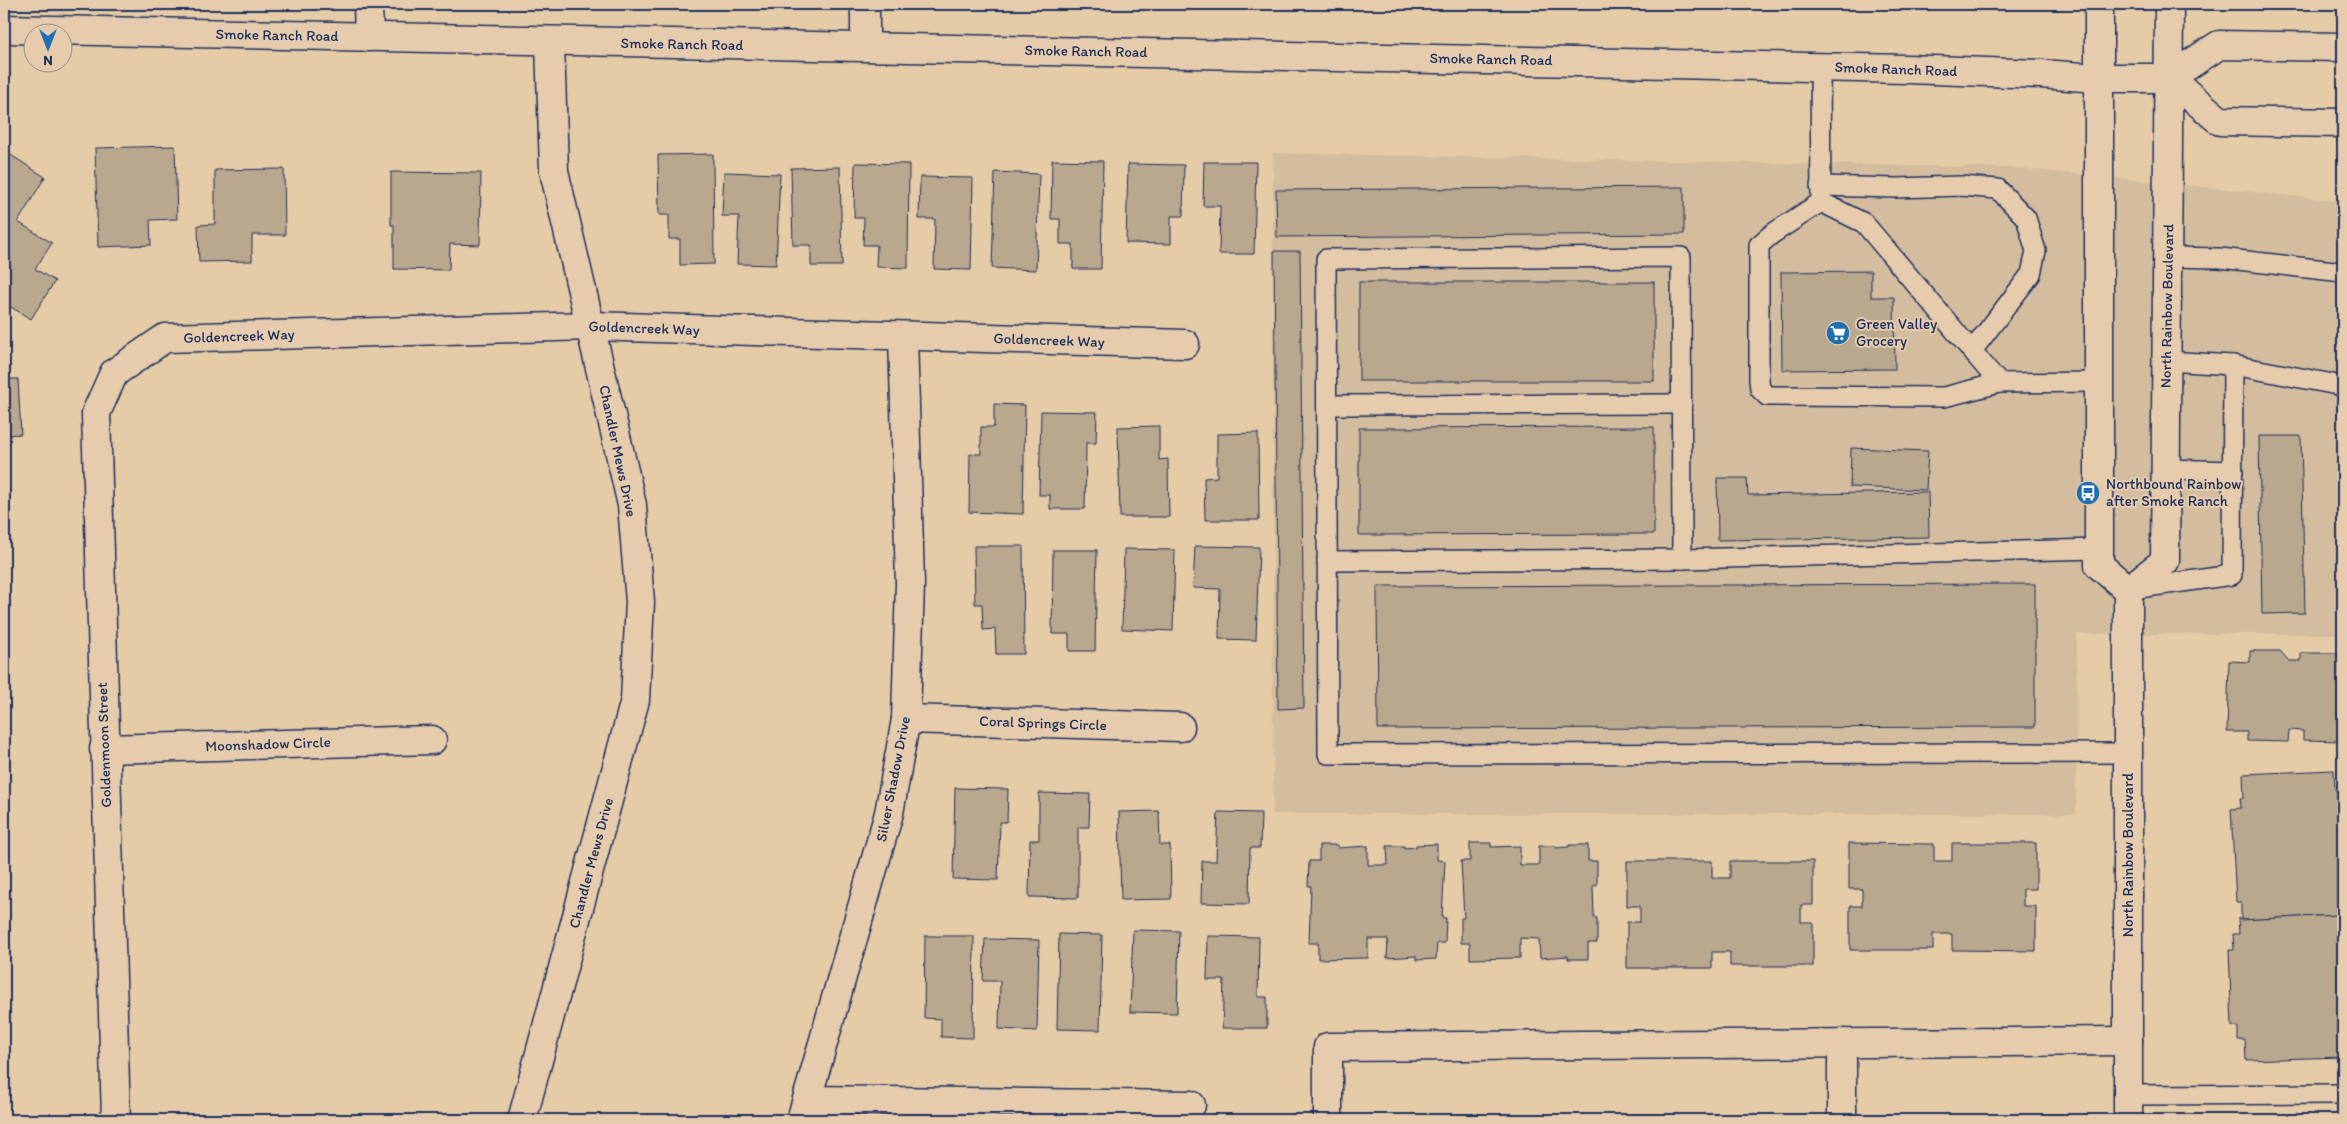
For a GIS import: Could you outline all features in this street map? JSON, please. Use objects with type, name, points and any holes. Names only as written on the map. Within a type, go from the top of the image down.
[{"type":"street","points":[[368,4],[369,38]]},
{"type":"street","points":[[865,4],[865,46]]},
{"type":"street","points":[[2099,4],[2099,565],[2128,590]]},
{"type":"street","name":"North Rainbow Boulevard","points":[[2128,1108],[2128,590],[2165,561],[2169,4]]},
{"type":"street","name":"Smoke Ranch Road","points":[[4,29],[550,42],[865,46],[1820,67],[2040,74],[2099,78],[2169,78]]},
{"type":"street","name":"Chandler Mews Drive","points":[[522,1120],[635,700],[640,602],[632,505],[554,171],[550,42]]},
{"type":"street","points":[[2343,47],[2219,45],[2169,78],[2220,121],[2343,123]]},
{"type":"street","name":"Goldencreek Way","points":[[114,373],[166,338],[591,326],[1185,344]]},
{"type":"street","name":"Silver Shadow Drive","points":[[804,1110],[890,812],[906,719],[910,583],[903,336]]},
{"type":"street","name":"Goldenmoon Street","points":[[114,373],[96,412],[104,749],[116,1120]]},
{"type":"street","name":"Coral Springs Circle","points":[[906,719],[1180,727]]},
{"type":"street","name":"Moonshadow Circle","points":[[104,749],[432,740]]},
{"type":"street","points":[[1328,1120],[1328,1047],[2128,1041]]},
{"type":"street","points":[[1842,1043],[1842,1120]]},
{"type":"street","points":[[804,1110],[1190,1105]]},
{"type":"lane","points":[[1820,67],[1820,194]]},
{"type":"lane","points":[[1972,351],[2031,274],[2036,251],[2026,218],[1998,189],[1961,186],[1895,188],[1820,194],[1760,246],[1760,389],[1767,396],[1944,397],[1999,383],[2099,382]]},
{"type":"lane","points":[[1820,194],[1864,224],[1999,383]]},
{"type":"lane","points":[[1682,559],[1682,257],[1326,259],[1328,754],[2128,752]]},
{"type":"lane","points":[[2168,257],[2220,258],[2343,272]]},
{"type":"lane","points":[[2166,361],[2233,365],[2343,386]]},
{"type":"lane","points":[[2128,590],[2232,575],[2233,365]]},
{"type":"lane","points":[[1327,405],[1682,404]]},
{"type":"lane","points":[[2166,469],[2232,471]]},
{"type":"lane","points":[[1327,560],[1682,559],[2099,549]]},
{"type":"lane","points":[[2128,1108],[2343,1094]]},
{"type":"shaded area","points":[[1273,153],[2016,168],[2343,201],[2343,634],[2077,634],[2076,814],[1273,814]]},
{"type":"building","points":[[175,146],[177,219],[150,220],[151,245],[98,247],[95,148]]},
{"type":"building","points":[[6,152],[45,177],[18,222],[52,243],[35,269],[55,281],[31,319],[4,303],[4,155]]},
{"type":"building","points":[[713,154],[714,264],[680,265],[680,239],[669,239],[669,215],[659,215],[658,155]]},
{"type":"building","points":[[1052,160],[1103,161],[1101,269],[1073,269],[1073,244],[1060,244],[1060,219],[1051,219]]},
{"type":"building","points":[[1204,162],[1256,162],[1254,254],[1219,254],[1220,206],[1203,206]]},
{"type":"building","points":[[855,163],[909,164],[908,268],[876,267],[877,245],[863,245],[864,218],[854,218]]},
{"type":"building","points":[[1128,164],[1184,165],[1183,216],[1171,216],[1171,244],[1126,243]]},
{"type":"building","points":[[840,167],[842,266],[811,266],[811,245],[793,245],[791,168]]},
{"type":"building","points":[[284,169],[285,235],[252,235],[252,261],[199,262],[198,225],[215,224],[215,170]]},
{"type":"building","points":[[391,172],[481,173],[480,245],[450,244],[449,270],[394,269],[394,225],[391,225]]},
{"type":"building","points":[[724,172],[780,174],[776,265],[737,264],[739,216],[722,216]]},
{"type":"building","points":[[995,172],[1039,174],[1036,270],[992,268]]},
{"type":"building","points":[[920,177],[973,178],[971,270],[934,269],[935,219],[919,219]]},
{"type":"building","points":[[1684,187],[1684,234],[1277,237],[1276,190]]},
{"type":"building","points":[[1274,251],[1300,251],[1304,708],[1278,709]]},
{"type":"building","name":"Green Valley Grocery","points":[[1871,271],[1871,297],[1894,297],[1895,369],[1782,370],[1781,272]]},
{"type":"building","points":[[1359,282],[1654,282],[1654,381],[1359,381]]},
{"type":"building","points":[[4,379],[18,379],[21,434],[4,435]]},
{"type":"building","points":[[994,404],[1025,405],[1023,514],[969,512],[970,454],[981,454],[981,427],[994,427]]},
{"type":"building","points":[[1041,411],[1097,412],[1096,443],[1086,443],[1085,509],[1050,509],[1050,495],[1039,495]]},
{"type":"building","points":[[1159,426],[1159,460],[1168,459],[1169,517],[1120,517],[1118,427]]},
{"type":"building","points":[[1654,427],[1654,534],[1359,535],[1359,428]]},
{"type":"building","points":[[1258,433],[1259,520],[1205,520],[1204,478],[1217,477],[1217,434]]},
{"type":"building","points":[[2259,436],[2301,436],[2305,613],[2262,614]]},
{"type":"building","points":[[1851,448],[1928,451],[1926,490],[1850,487]]},
{"type":"building","points":[[1717,478],[1747,478],[1748,495],[1928,492],[1929,537],[1718,540]]},
{"type":"building","points":[[974,546],[1023,546],[1024,654],[996,654],[995,629],[983,630],[982,604],[975,604]]},
{"type":"building","points":[[1195,546],[1259,547],[1256,640],[1219,639],[1220,589],[1193,588]]},
{"type":"building","points":[[1124,549],[1175,550],[1173,631],[1122,629]]},
{"type":"building","points":[[1053,550],[1097,550],[1095,651],[1069,651],[1069,634],[1052,634]]},
{"type":"building","points":[[2035,584],[2035,727],[1378,729],[1377,586]]},
{"type":"building","points":[[2250,651],[2280,651],[2289,661],[2301,661],[2301,653],[2341,653],[2341,662],[2343,662],[2343,730],[2341,730],[2341,741],[2303,740],[2303,731],[2289,730],[2288,742],[2247,741],[2247,732],[2227,732],[2229,661],[2250,662]]},
{"type":"building","points":[[2334,770],[2335,790],[2339,790],[2340,805],[2343,804],[2343,895],[2339,895],[2340,915],[2241,920],[2241,902],[2236,902],[2231,809],[2241,808],[2240,798],[2244,798],[2243,774]]},
{"type":"building","points":[[955,788],[1008,789],[1007,822],[1000,822],[998,880],[953,879]]},
{"type":"building","points":[[1039,793],[1090,794],[1089,827],[1078,827],[1078,898],[1029,897],[1030,840],[1039,840]]},
{"type":"building","points":[[1159,811],[1160,845],[1170,845],[1171,899],[1121,900],[1119,812]]},
{"type":"building","points":[[1218,812],[1261,813],[1260,848],[1250,848],[1249,904],[1201,903],[1202,861],[1216,861]]},
{"type":"building","points":[[1470,843],[1491,843],[1491,847],[1520,846],[1520,865],[1539,865],[1539,846],[1556,846],[1556,848],[1569,847],[1569,845],[1588,845],[1588,861],[1597,861],[1597,885],[1593,886],[1594,918],[1597,918],[1597,943],[1588,943],[1588,959],[1568,959],[1568,956],[1540,958],[1539,939],[1520,938],[1520,958],[1470,959],[1470,943],[1461,943],[1461,918],[1464,918],[1461,861],[1470,861]]},
{"type":"building","points":[[1849,843],[1934,844],[1934,861],[1952,861],[1952,843],[2036,843],[2036,889],[2023,889],[2023,906],[2036,906],[2036,951],[1952,950],[1952,934],[1933,934],[1933,950],[1850,950],[1850,906],[1862,906],[1862,889],[1849,889]]},
{"type":"building","points":[[1437,844],[1437,860],[1445,861],[1442,918],[1446,918],[1445,943],[1437,943],[1436,959],[1416,960],[1416,956],[1387,958],[1388,939],[1368,939],[1368,958],[1318,959],[1318,943],[1309,943],[1311,886],[1308,886],[1309,861],[1319,861],[1319,845],[1338,845],[1338,848],[1368,846],[1368,865],[1388,865],[1387,846],[1404,846],[1404,848],[1416,847],[1416,845]]},
{"type":"building","points":[[1627,861],[1712,861],[1712,878],[1730,878],[1730,861],[1813,861],[1813,905],[1801,905],[1801,922],[1813,922],[1813,966],[1730,966],[1730,952],[1712,952],[1712,968],[1627,968],[1627,922],[1640,922],[1640,906],[1627,906]]},
{"type":"building","points":[[2337,915],[2337,928],[2342,928],[2343,943],[2342,1057],[2246,1060],[2245,1040],[2238,1040],[2238,1027],[2232,1027],[2229,950],[2234,950],[2233,934],[2239,934],[2238,918],[2241,920]]},
{"type":"building","points":[[1133,930],[1179,931],[1177,1013],[1130,1012]]},
{"type":"building","points":[[1059,934],[1102,935],[1100,1030],[1057,1029]]},
{"type":"building","points":[[925,936],[974,936],[973,1038],[941,1037],[941,1019],[924,1018]]},
{"type":"building","points":[[1208,936],[1259,937],[1258,997],[1267,997],[1267,1028],[1222,1028],[1224,980],[1207,980]]},
{"type":"building","points":[[985,939],[1039,940],[1037,1031],[999,1029],[1000,981],[983,981]]},
{"type":"place","name":"Green Valley Grocery","points":[[1838,333]]},
{"type":"place","name":"Northbound Rainbow after Smoke Ranch","points":[[2088,493]]}]
